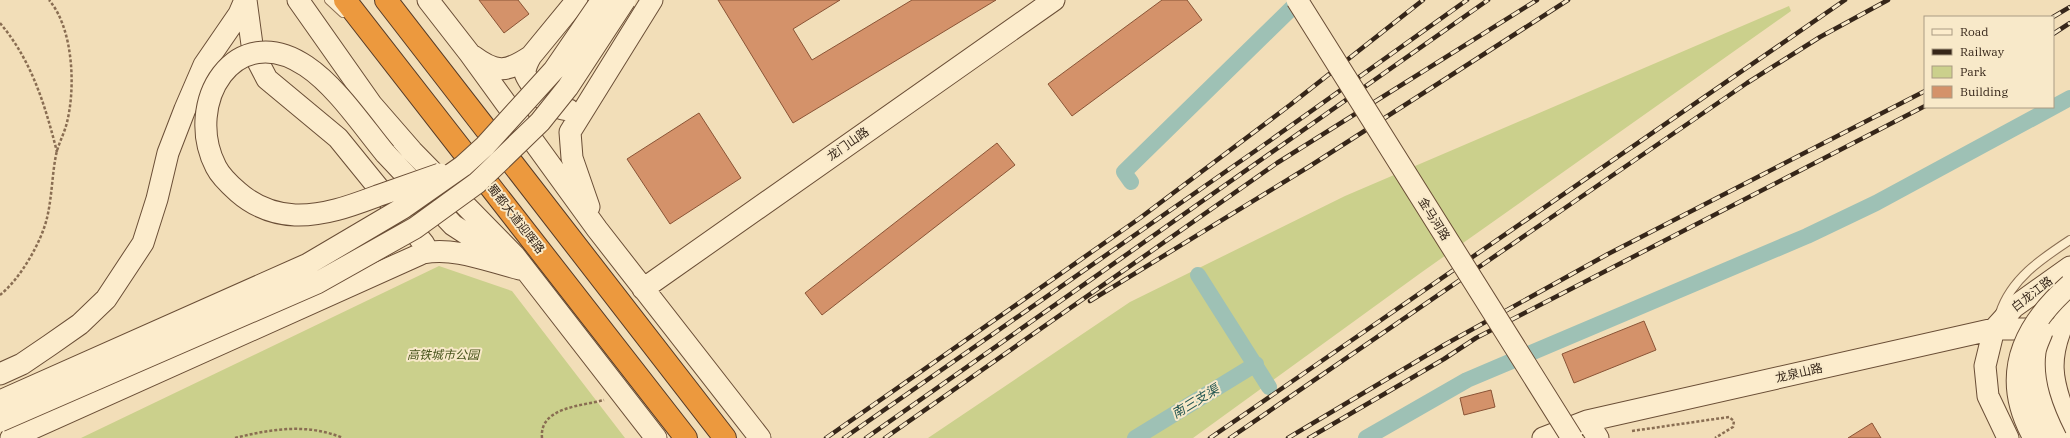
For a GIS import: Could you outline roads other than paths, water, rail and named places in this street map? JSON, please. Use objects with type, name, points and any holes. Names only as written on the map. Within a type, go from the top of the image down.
[{"type":"highway","name":"蜀都大道迎晖路","points":[[345,0],[686,438]]},
{"type":"highway","points":[[386,0],[725,438]]},
{"type":"street","points":[[246,0],[253,52],[268,79],[338,138],[422,243],[440,250]]},
{"type":"street","points":[[0,374],[22,364],[80,324],[106,299],[143,243],[157,199],[168,153],[185,109],[204,65],[239,14],[246,0]]},
{"type":"street","points":[[298,0],[372,105],[412,151],[514,255],[576,332],[656,438]]},
{"type":"street","points":[[428,0],[470,54],[642,289],[758,436]]},
{"type":"street","points":[[577,0],[532,56],[526,66],[525,75],[535,91],[548,104],[559,109],[569,110],[585,106]]},
{"type":"street","points":[[0,401],[308,264],[404,208],[463,166],[490,140],[554,70],[602,0]]},
{"type":"street","points":[[0,421],[317,283],[415,228],[477,183],[540,122],[568,87],[625,0]]},
{"type":"street","points":[[597,229],[572,158],[570,132],[652,0]]},
{"type":"street","name":"龙门山路","points":[[642,289],[1054,0]]},
{"type":"street","name":"金马河路","points":[[1297,0],[1572,438]]},
{"type":"street","points":[[463,166],[346,207],[319,214],[295,215],[276,212],[259,206],[244,197],[227,182],[216,168],[206,134],[205,119],[208,101],[216,84],[226,70],[239,60],[258,51],[275,51],[293,58],[307,66],[338,96],[384,153],[453,225],[520,269],[576,332]]},
{"type":"street","points":[[470,54],[488,67],[502,69],[516,66],[532,56]]},
{"type":"street","points":[[11,438],[422,253],[440,250],[461,252],[520,269]]},
{"type":"street","name":"白龙江路","points":[[2008,438],[1988,396],[1985,366],[1994,329],[2014,307],[2070,267]]},
{"type":"street","points":[[2034,438],[2022,412],[2017,389],[2017,367],[2024,342],[2036,321],[2053,300],[2070,285]]},
{"type":"street","points":[[2056,438],[2044,414],[2036,382],[2035,352],[2046,320],[2070,289]]},
{"type":"street","points":[[2070,309],[2059,329],[2054,349],[2052,372],[2057,397],[2070,428]]},
{"type":"street","name":"龙泉山路","points":[[1545,438],[1592,429],[1994,329],[2059,329]]},
{"type":"lane","points":[[329,0],[395,63]]},
{"type":"lane","points":[[390,0],[407,26]]},
{"type":"lane","points":[[1994,329],[2004,299],[2022,276],[2047,255],[2070,240]]},
{"type":"waterway","points":[[1131,182],[1124,172],[1300,0]]},
{"type":"waterway","points":[[2054,107],[2070,98]]},
{"type":"waterway","points":[[1366,438],[1467,380],[1807,236],[1876,203],[2052,108]]},
{"type":"waterway","points":[[1198,275],[1269,387]]},
{"type":"waterway","name":"南三支渠","points":[[1135,438],[1256,364]]},
{"type":"railway","points":[[826,438],[1140,218],[1290,105],[1423,0]]},
{"type":"railway","points":[[844,438],[1268,142],[1467,0]]},
{"type":"railway","points":[[866,438],[1488,0]]},
{"type":"railway","points":[[885,438],[1277,163],[1537,0]]},
{"type":"railway","points":[[1090,301],[1310,166],[1568,0]]},
{"type":"railway","points":[[1210,438],[1845,0]]},
{"type":"railway","points":[[1230,438],[1747,83],[1820,37],[1888,0]]},
{"type":"railway","points":[[2054,16],[2070,7]]},
{"type":"railway","points":[[2054,33],[2070,23]]},
{"type":"railway","points":[[1288,438],[1444,345],[1608,254],[1924,92]]},
{"type":"railway","points":[[1309,438],[1444,359],[1476,338],[1924,107]]},
{"type":"park label","name":"高铁城市公园","points":[[443,355]]}]
